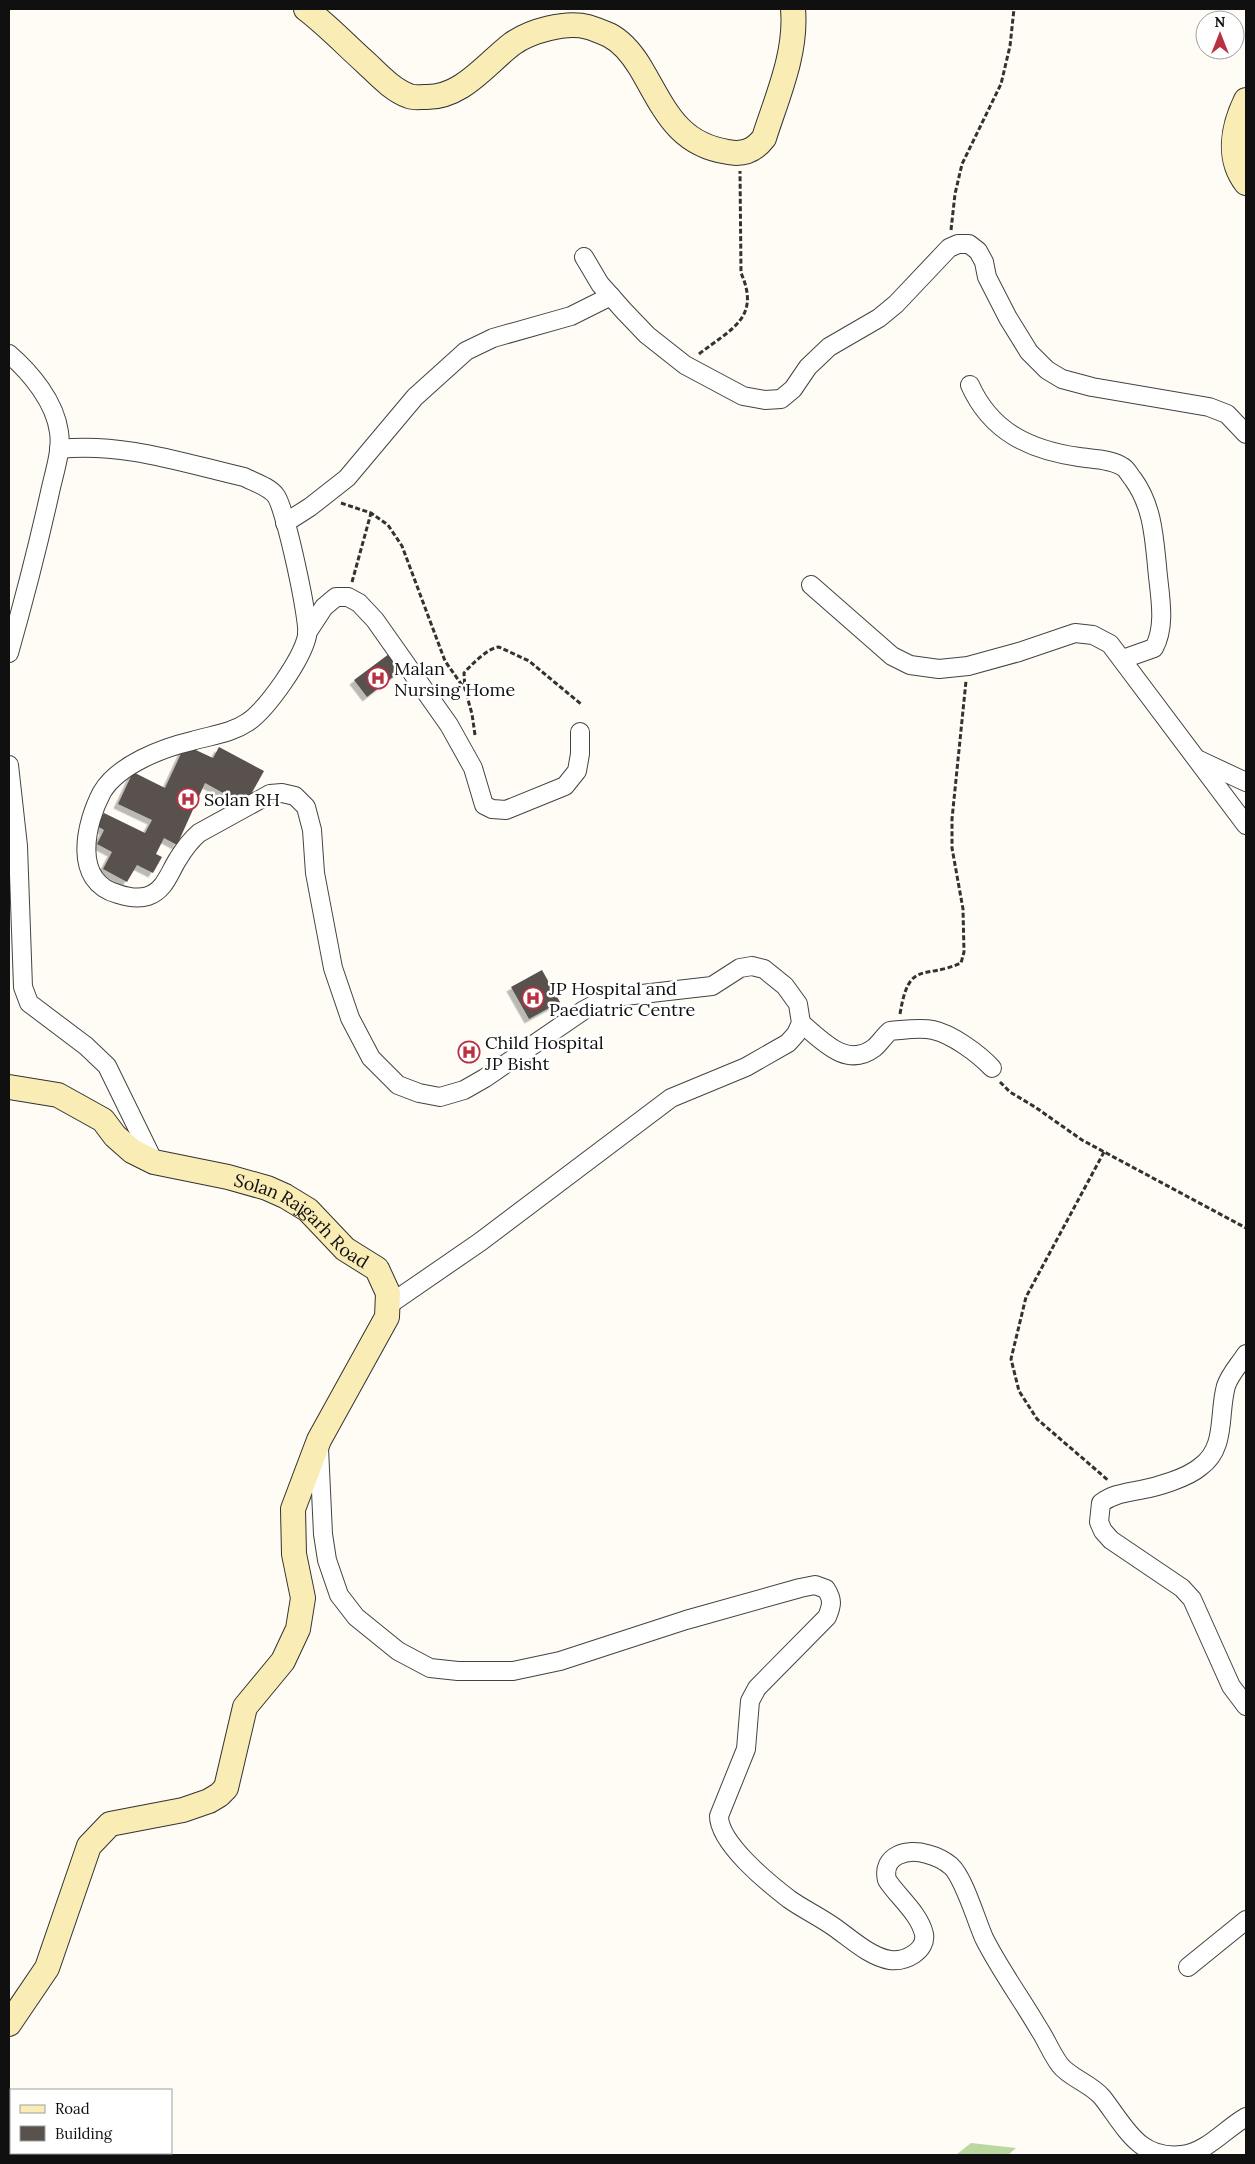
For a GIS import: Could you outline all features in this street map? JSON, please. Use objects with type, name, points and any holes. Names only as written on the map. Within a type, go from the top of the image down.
[{"type":"main road","points":[[306,9],[390,86],[410,97],[436,98],[458,88],[481,72],[513,43],[532,33],[556,27],[586,26],[611,36],[630,51],[675,125],[693,141],[718,150],[740,153],[758,146],[764,138],[789,60],[794,21],[793,9]]},
{"type":"main road","points":[[1246,100],[1240,112],[1232,149],[1238,172],[1246,183]]},
{"type":"main road","name":"Solan Rajgarh Road","points":[[9,1087],[58,1095],[103,1120],[115,1136],[132,1151],[154,1162],[228,1177],[259,1186],[297,1203],[308,1210],[345,1249],[377,1269],[388,1292],[387,1317],[319,1440],[293,1509],[294,1554],[303,1598],[298,1629],[283,1661],[245,1707],[226,1788],[209,1801],[183,1810],[110,1824],[89,1846],[47,1968],[9,2024]]},
{"type":"street","points":[[584,257],[600,284],[647,335],[685,365],[743,396],[765,400],[781,399],[793,389],[808,366],[829,347],[879,318],[896,304],[948,248],[958,244],[969,244],[978,251],[984,262],[987,277],[1008,318],[1029,352],[1047,370],[1062,379],[1092,387],[1209,407],[1228,414],[1246,434]]},
{"type":"street","points":[[285,523],[323,498],[348,478],[415,397],[466,351],[493,338],[571,316],[611,296]]},
{"type":"street","points":[[9,354],[22,365],[49,402],[59,431],[59,449],[38,546],[9,654]]},
{"type":"street","points":[[970,385],[978,404],[999,427],[1027,442],[1060,454],[1103,460],[1124,467],[1141,490],[1152,521],[1162,628],[1154,648],[1122,659]]},
{"type":"street","points":[[59,449],[86,446],[125,449],[244,478],[259,483],[276,495],[285,523],[305,607],[307,633]]},
{"type":"street","points":[[811,585],[892,656],[910,665],[939,669],[968,666],[1019,652],[1075,633],[1094,635],[1110,644],[1246,825]]},
{"type":"street","points":[[387,1306],[480,1242],[671,1098],[746,1067],[788,1043],[796,1034],[801,1022],[798,1004],[785,986],[764,969],[752,966],[740,968],[712,986],[607,998],[584,1010],[485,1078],[464,1090],[440,1097],[419,1093],[398,1084],[371,1058],[350,1018],[333,968],[329,949],[315,873],[312,830],[306,807],[295,796],[282,793],[270,794],[199,833],[191,840],[177,859],[167,880],[158,890],[147,896],[129,897],[110,892],[98,885],[87,866],[85,849],[91,822],[103,792],[119,772],[148,756],[190,741],[228,733],[249,721],[265,706],[302,652],[307,633],[324,607],[336,597],[348,597],[360,603],[375,620],[449,725],[473,768],[484,806],[492,810],[506,810],[565,786],[577,771],[580,754],[580,732]]},
{"type":"street","points":[[1197,759],[1246,782]]},
{"type":"street","points":[[9,765],[18,846],[23,987],[29,1003],[86,1046],[107,1066],[154,1162]]},
{"type":"street","points":[[801,1022],[830,1048],[840,1054],[851,1056],[865,1054],[876,1047],[890,1031],[934,1030],[982,1057],[992,1068]]},
{"type":"street","points":[[1246,1354],[1232,1373],[1226,1386],[1222,1424],[1213,1454],[1201,1467],[1184,1476],[1142,1490],[1122,1493],[1108,1498],[1100,1503],[1099,1522],[1111,1540],[1131,1551],[1182,1588],[1192,1599],[1231,1686],[1246,1706]]},
{"type":"street","points":[[319,1440],[326,1560],[339,1595],[356,1617],[391,1645],[430,1668],[458,1671],[513,1671],[560,1661],[686,1620],[800,1588],[815,1586],[826,1589],[832,1599],[831,1607],[826,1617],[758,1688],[750,1702],[746,1749],[719,1816],[719,1824],[733,1846],[764,1879],[790,1899],[874,1954],[890,1960],[900,1959],[918,1952],[924,1945],[924,1934],[919,1922],[887,1880],[886,1874],[890,1862],[900,1853],[918,1851],[952,1866],[985,1939],[1061,2067],[1088,2084],[1100,2095],[1136,2142],[1147,2150],[1160,2155],[1183,2155],[1209,2145],[1246,2117]]},
{"type":"street","points":[[1188,1967],[1246,1920]]},
{"type":"path","points":[[948,248],[955,194],[962,164],[1001,84],[1010,46],[1014,9]]},
{"type":"path","points":[[685,365],[743,319],[746,310],[747,287],[741,273],[740,153]]},
{"type":"path","points":[[323,498],[371,513],[388,525],[402,546],[445,661],[465,689]]},
{"type":"path","points":[[348,597],[371,513]]},
{"type":"path","points":[[475,738],[472,714],[465,689],[464,673],[483,657],[487,651],[494,647],[499,647],[529,661],[581,704]]},
{"type":"path","points":[[898,1031],[904,991],[912,978],[921,973],[961,963],[964,952],[963,909],[952,848],[952,819],[968,666]]},
{"type":"path","points":[[992,1068],[1001,1083],[1010,1092],[1082,1140],[1246,1228]]},
{"type":"path","points":[[1104,1152],[1026,1297],[1011,1359],[1019,1391],[1037,1419],[1122,1493]]},
{"type":"green space","points":[[971,2143],[1016,2148],[1008,2155],[956,2155]]},
{"type":"building","points":[[389,654],[402,670],[367,697],[354,680]]},
{"type":"building","points":[[185,745],[213,758],[219,747],[264,771],[245,805],[205,783],[177,845],[164,838],[156,854],[162,857],[153,873],[137,865],[127,882],[103,869],[112,852],[97,844],[104,830],[97,826],[104,813],[145,833],[152,820],[118,804],[133,772],[165,788]]},
{"type":"building","points":[[542,970],[560,1002],[529,1019],[511,987]]},
{"type":"place","name":"Malan Nursing Home","points":[[378,678]]},
{"type":"place","name":"Solan RH","points":[[188,799]]},
{"type":"place","name":"JP Hospital and Paediatric Centre","points":[[533,998]]},
{"type":"place","name":"Child Hospital JP Bisht","points":[[469,1052]]}]
